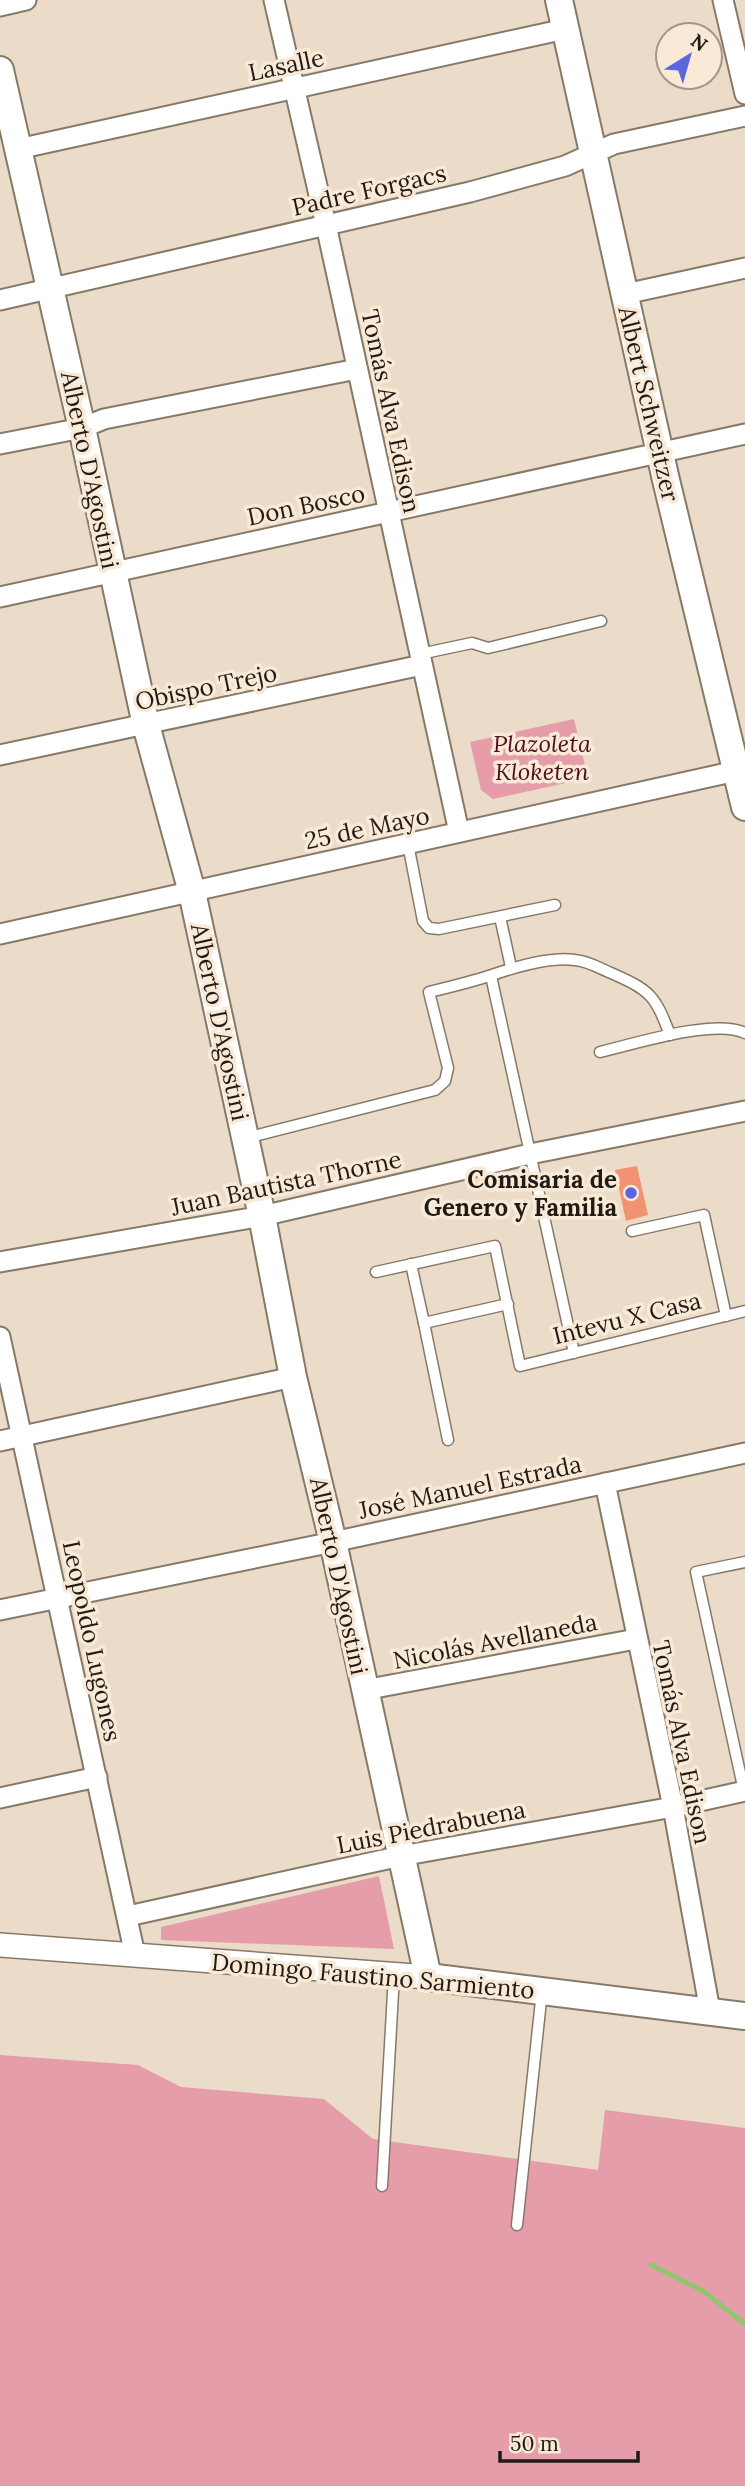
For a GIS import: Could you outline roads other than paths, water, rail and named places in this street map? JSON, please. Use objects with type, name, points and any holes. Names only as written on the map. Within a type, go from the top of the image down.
[{"type":"main road","name":"Albert Schweitzer","points":[[559,0],[660,453],[741,770],[745,807]]},
{"type":"main road","name":"Alberto D'Agostini","points":[[0,69],[146,725],[192,892],[246,1138],[293,1377],[333,1542],[428,1977]]},
{"type":"main road","name":"Domingo Faustino Sarmiento","points":[[428,1977],[745,2016]]},
{"type":"street","points":[[0,6],[26,0]]},
{"type":"street","name":"Tomás Alva Edison","points":[[274,0],[459,832]]},
{"type":"street","points":[[723,0],[745,94]]},
{"type":"street","name":"Lasalle","points":[[18,149],[565,29]]},
{"type":"street","name":"Padre Forgacs","points":[[0,300],[470,192],[565,166],[614,144],[745,116]]},
{"type":"street","points":[[625,294],[745,268]]},
{"type":"street","points":[[0,444],[82,428],[104,419],[357,369]]},
{"type":"street","name":"Don Bosco","points":[[0,597],[745,434]]},
{"type":"street","name":"Obispo Trejo","points":[[0,755],[146,725],[421,659]]},
{"type":"street","name":"25 de Mayo","points":[[0,934],[741,770]]},
{"type":"street","name":"Juan Bautista Thorne","points":[[0,1262],[262,1216],[530,1154],[745,1111]]},
{"type":"street","name":"Leopoldo Lugones","points":[[0,1337],[135,1955]]},
{"type":"street","points":[[0,1441],[293,1377]]},
{"type":"street","name":"José Manuel Estrada","points":[[0,1610],[333,1542],[745,1453]]},
{"type":"street","name":"Tomás Alva Edison","points":[[605,1483],[673,1807],[710,2011]]},
{"type":"street","name":"Nicolás Avellaneda","points":[[364,1690],[636,1639]]},
{"type":"street","points":[[0,1798],[97,1777]]},
{"type":"street","name":"Luis Piedrabuena","points":[[128,1916],[401,1856],[673,1807],[745,1791]]},
{"type":"street","name":"Domingo Faustino Sarmiento","points":[[0,1945],[428,1977]]},
{"type":"lane","points":[[421,659],[472,643],[488,648],[601,621]]},
{"type":"lane","points":[[408,844],[423,921],[429,928],[439,929],[555,905]]},
{"type":"lane","points":[[500,917],[511,967]]},
{"type":"lane","points":[[246,1138],[435,1090],[444,1081],[448,1068],[429,992],[491,976],[511,967],[573,959],[587,962],[635,983],[649,993],[657,1004],[670,1035]]},
{"type":"lane","points":[[491,976],[575,1353]]},
{"type":"lane","points":[[600,1052],[670,1035],[720,1027],[745,1033]]},
{"type":"lane","points":[[632,1231],[704,1215],[726,1316]]},
{"type":"lane","points":[[376,1272],[495,1246],[508,1304],[424,1323]]},
{"type":"lane","points":[[411,1264],[448,1440]]},
{"type":"lane","name":"Intevu X Casa","points":[[508,1304],[520,1366],[745,1311]]},
{"type":"lane","points":[[745,1562],[696,1572],[745,1791]]},
{"type":"lane","points":[[382,2186],[394,1974]]},
{"type":"lane","points":[[517,2225],[542,1991]]},
{"type":"waterway","points":[[651,2265],[703,2291],[745,2324]]},
{"type":"place","name":"Comisaria de Genero y Familia","points":[[631,1193]]},
{"type":"park label","name":"Plazoleta Kloketen","points":[[542,757]]}]
